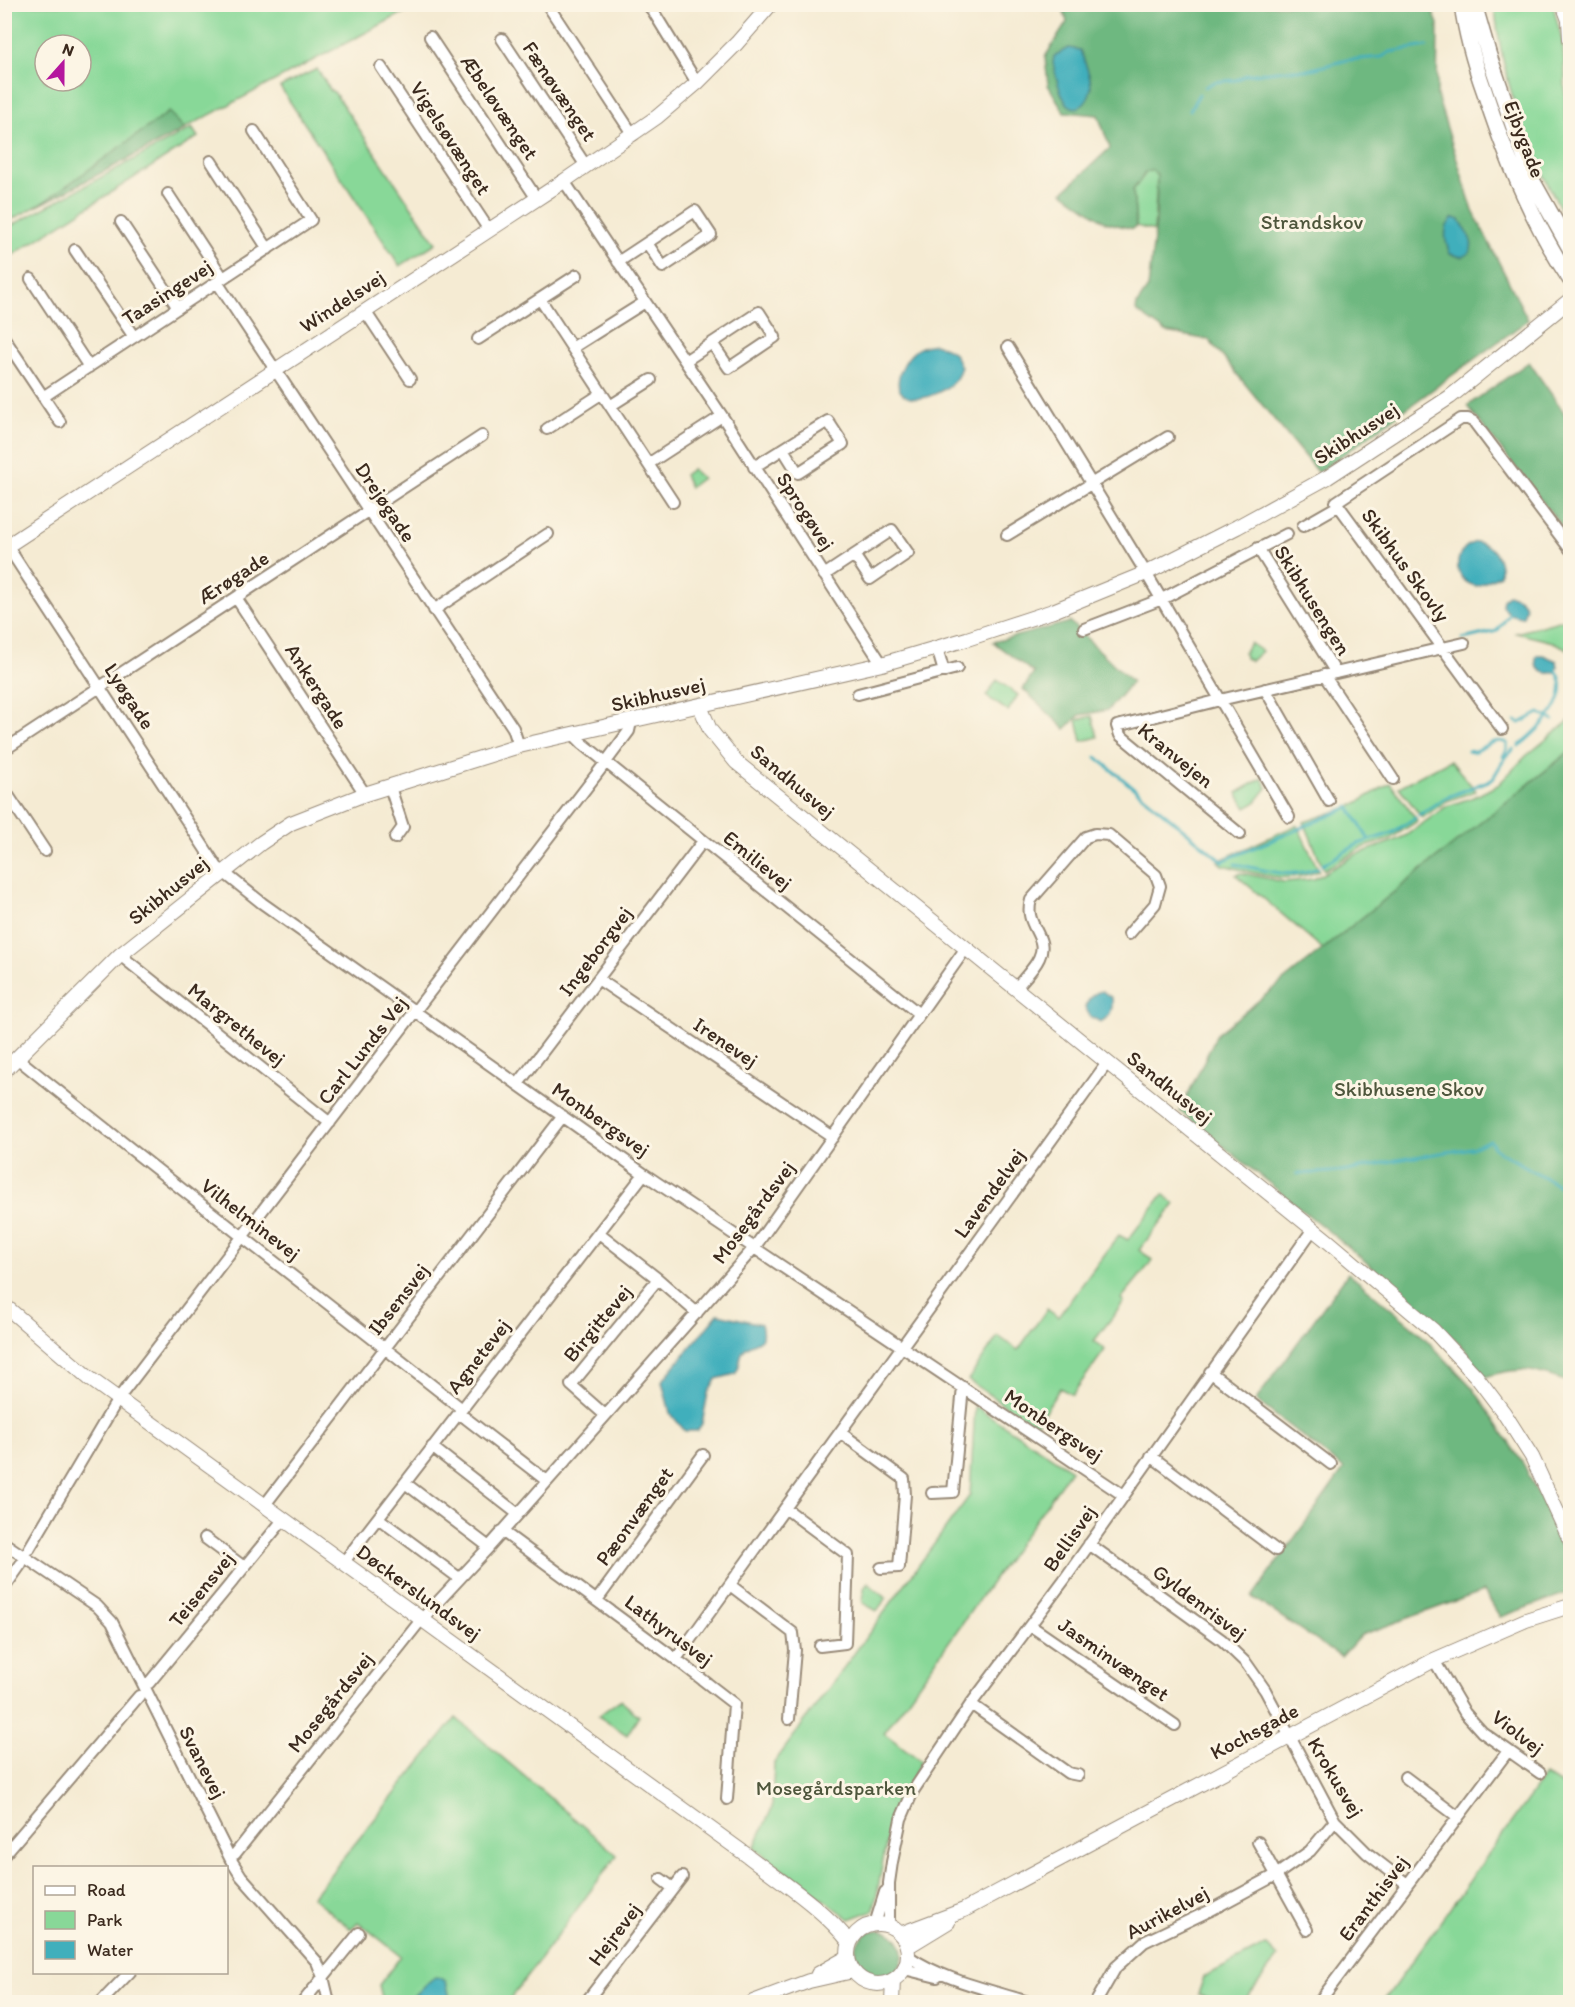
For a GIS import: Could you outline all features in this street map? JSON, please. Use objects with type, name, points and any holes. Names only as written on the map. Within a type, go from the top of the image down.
[{"type":"main road","name":"Ejbygade","points":[[1462,4],[1477,70],[1514,174],[1555,256],[1570,279]]},
{"type":"main road","points":[[1474,4],[1489,56]]},
{"type":"main road","points":[[1482,4],[1489,56]]},
{"type":"main road","name":"Ejbygade","points":[[1489,56],[1533,182],[1570,248]]},
{"type":"street","points":[[547,4],[633,135]]},
{"type":"street","points":[[646,4],[697,83]]},
{"type":"street","name":"Windelsvej","points":[[6,545],[633,135],[697,83],[740,41],[771,4]]},
{"type":"street","points":[[1563,4],[1569,20],[1570,39]]},
{"type":"street","name":"Æbeløvænget","points":[[430,37],[537,198]]},
{"type":"street","name":"Fænøvænget","points":[[502,39],[586,166]]},
{"type":"street","name":"Vigelsøvænget","points":[[381,67],[489,230]]},
{"type":"street","name":"Taasingevej","points":[[43,397],[311,220],[254,131]]},
{"type":"street","points":[[210,161],[268,249]]},
{"type":"street","name":"Sprogøvej","points":[[564,181],[722,416],[882,664]]},
{"type":"street","name":"Drejøgade","points":[[168,194],[275,370],[513,728],[519,746]]},
{"type":"street","points":[[618,262],[695,211],[711,235],[663,267],[647,243]]},
{"type":"street","points":[[121,222],[178,308]]},
{"type":"street","points":[[75,250],[134,337]]},
{"type":"street","points":[[478,339],[577,275]]},
{"type":"street","points":[[30,279],[88,367]]},
{"type":"street","points":[[540,299],[673,502]]},
{"type":"street","name":"Skibhusvej","points":[[4,1071],[120,955],[223,873],[291,823],[365,794],[519,746],[882,664],[937,648],[1053,611],[1146,573],[1328,477],[1450,397],[1570,300]]},
{"type":"street","points":[[572,348],[645,302]]},
{"type":"street","points":[[365,311],[410,379]]},
{"type":"street","points":[[685,361],[712,343],[759,312],[775,337],[729,368],[712,343]]},
{"type":"street","points":[[4,338],[60,422]]},
{"type":"street","points":[[1008,347],[1162,599],[1289,817]]},
{"type":"street","points":[[610,406],[651,380]]},
{"type":"street","points":[[547,429],[601,394]]},
{"type":"street","points":[[648,464],[722,416]]},
{"type":"street","name":"Skibhus Skovly","points":[[1502,729],[1336,502],[1461,419],[1468,418],[1474,422],[1570,549]]},
{"type":"street","name":"Sprogøvej","points":[[754,467],[828,421],[843,444],[798,473],[783,449]]},
{"type":"street","name":"Ærøgade","points":[[4,750],[482,436]]},
{"type":"street","points":[[1007,535],[1168,437]]},
{"type":"street","name":"Skibhus Skovly","points":[[1303,526],[1338,506]]},
{"type":"street","name":"Sprogøvej","points":[[824,575],[854,555],[892,530],[908,554],[870,579],[854,555]]},
{"type":"street","points":[[434,610],[548,534]]},
{"type":"street","name":"Skibhusengen","points":[[1084,629],[1162,599],[1287,534]]},
{"type":"street","name":"Lyøgade","points":[[6,545],[223,873]]},
{"type":"street","name":"Skibhusengen","points":[[1258,548],[1336,673]]},
{"type":"street","name":"Ankergade","points":[[237,599],[365,794]]},
{"type":"street","name":"Kranvejen","points":[[1240,834],[1120,735],[1118,726],[1324,675],[1464,644]]},
{"type":"street","points":[[937,648],[944,672]]},
{"type":"street","points":[[858,694],[957,668]]},
{"type":"street","points":[[1324,675],[1393,779]]},
{"type":"street","points":[[1265,689],[1329,801]]},
{"type":"street","name":"Sandhusvej","points":[[700,706],[710,730],[736,762],[1313,1229],[1433,1330],[1481,1383],[1532,1457],[1570,1540]]},
{"type":"street","name":"Carl Lunds Vej","points":[[4,1588],[118,1399],[606,762],[629,731],[631,722]]},
{"type":"street","name":"Emilievej","points":[[574,735],[919,1014]]},
{"type":"street","points":[[390,787],[403,827],[395,838]]},
{"type":"street","points":[[4,789],[45,851]]},
{"type":"street","points":[[1016,988],[1039,960],[1041,951],[1042,941],[1029,918],[1028,909],[1031,900],[1086,837],[1095,834],[1109,835],[1156,875],[1160,886],[1155,904],[1130,934]]},
{"type":"street","name":"Ingeborgvej","points":[[518,1084],[704,841]]},
{"type":"street","name":"Monbergsvej","points":[[223,873],[644,1174],[1123,1495]]},
{"type":"street","name":"Mosegårdsvej","points":[[235,1854],[421,1620],[489,1547],[754,1248],[966,948]]},
{"type":"street","name":"Margrethevej","points":[[120,955],[330,1123]]},
{"type":"street","name":"Irenevej","points":[[598,979],[833,1137]]},
{"type":"street","name":"Vilhelminevej","points":[[17,1058],[384,1348],[460,1411]]},
{"type":"street","name":"Lavendelvej","points":[[676,1659],[1107,1063]]},
{"type":"street","name":"Ibsensvej","points":[[264,1506],[563,1116]]},
{"type":"street","name":"Agnetevej","points":[[343,1563],[644,1174]]},
{"type":"street","name":"Bellisvej","points":[[882,1925],[901,1819],[913,1791],[971,1704],[1031,1626],[1313,1229]]},
{"type":"street","name":"Birgittevej","points":[[599,1233],[697,1313]]},
{"type":"street","name":"Birgittevej","points":[[605,1415],[571,1385],[658,1279]]},
{"type":"street","name":"Døckerslundsvej","points":[[4,1305],[89,1378],[721,1836],[815,1907],[842,1932],[849,1950]]},
{"type":"street","points":[[1210,1372],[1331,1464]]},
{"type":"street","points":[[932,1493],[953,1492],[963,1387]]},
{"type":"street","points":[[460,1411],[547,1481]]},
{"type":"street","points":[[841,1433],[904,1479],[905,1495],[899,1567],[881,1568]]},
{"type":"street","points":[[432,1447],[518,1514]]},
{"type":"street","name":"Pæonvænget","points":[[597,1600],[703,1455]]},
{"type":"street","points":[[1151,1456],[1276,1550]]},
{"type":"street","points":[[405,1483],[489,1547]]},
{"type":"street","points":[[785,1508],[848,1555],[845,1643],[820,1646]]},
{"type":"street","points":[[378,1518],[459,1578]]},
{"type":"street","name":"Teisensvej","points":[[149,1683],[283,1520]]},
{"type":"street","name":"Lathyrusvej","points":[[502,1531],[734,1704],[727,1799]]},
{"type":"street","points":[[205,1538],[244,1567]]},
{"type":"street","name":"Svanevej","points":[[4,1543],[97,1606],[112,1622],[231,1860],[241,1876],[317,1962],[329,2002]]},
{"type":"street","name":"Gyldenrisvej","points":[[1089,1544],[1222,1640],[1246,1663],[1265,1690],[1288,1736]]},
{"type":"street","points":[[730,1585],[793,1633],[795,1650],[789,1719]]},
{"type":"street","name":"Kochsgade","points":[[900,1934],[964,1910],[1434,1660],[1526,1620],[1570,1606]]},
{"type":"street","name":"Jasminvænget","points":[[1031,1626],[1175,1725]]},
{"type":"street","name":"Violvej","points":[[1434,1660],[1465,1713],[1482,1732],[1540,1773]]},
{"type":"street","points":[[4,1855],[139,1696]]},
{"type":"street","points":[[971,1704],[1068,1773],[1078,1774]]},
{"type":"street","name":"Krokusvej","points":[[1288,1736],[1335,1821],[1367,1853],[1407,1884]]},
{"type":"street","name":"Eranthisvej","points":[[1319,2002],[1508,1751]]},
{"type":"street","points":[[1404,1777],[1458,1817]]},
{"type":"street","name":"Aurikelvej","points":[[1096,2002],[1116,1967],[1144,1942],[1276,1875],[1310,1851],[1335,1821]]},
{"type":"street","points":[[1258,1842],[1307,1930]]},
{"type":"street","name":"Hejrevej","points":[[586,2002],[682,1877]]},
{"type":"street","points":[[661,1879],[673,1888]]},
{"type":"street","name":"Døckerslundsvej","points":[[815,1907],[860,1930]]},
{"type":"street","name":"Kochsgade","points":[[906,1957],[964,1910]]},
{"type":"street","points":[[809,1981],[849,1950],[860,1930],[882,1925],[900,1934],[906,1957],[939,1978],[950,1978],[1013,2000],[1028,2002]]},
{"type":"street","points":[[303,2002],[359,1933]]},
{"type":"street","points":[[849,1950],[854,1971],[864,1980],[876,1984],[893,1980]]},
{"type":"street","points":[[892,2002],[893,1980],[906,1957]]},
{"type":"street","points":[[753,2002],[809,1981],[854,1971]]},
{"type":"street","points":[[101,2002],[128,1974]]},
{"type":"street","points":[[876,1984],[885,2002]]},
{"type":"green space","points":[[4,5],[418,5],[5,223]]},
{"type":"green space","name":"Strandskov","points":[[1062,5],[1430,5],[1438,24],[1437,96],[1473,211],[1528,320],[1318,473],[1209,340],[1166,332],[1136,311],[1137,304],[1148,288],[1156,221],[1157,176],[1152,170],[1145,173],[1133,190],[1136,226],[1133,229],[1105,222],[1063,192],[1110,148],[1098,115],[1064,112],[1048,85],[1045,57],[1067,22]]},
{"type":"green space","points":[[1494,5],[1553,5],[1562,40],[1565,74],[1565,112],[1570,140],[1570,227],[1540,168],[1516,107],[1502,57]]},
{"type":"green space","points":[[317,69],[436,243],[400,266],[280,87]]},
{"type":"green space","points":[[169,112],[185,129],[38,206]]},
{"type":"green space","points":[[192,128],[198,137],[5,260],[5,229]]},
{"type":"green space","points":[[1148,170],[1152,170],[1157,176],[1154,231],[1136,226],[1133,190]]},
{"type":"green space","points":[[1529,362],[1570,421],[1570,537],[1467,406]]},
{"type":"green space","points":[[692,469],[702,478],[690,487],[684,475]]},
{"type":"green space","points":[[1570,618],[1570,650],[1553,642],[1516,633]]},
{"type":"green space","points":[[1070,622],[1132,682],[1108,710],[1080,715],[1065,729],[1023,689],[1034,673],[993,642]]},
{"type":"green space","points":[[1250,643],[1262,651],[1251,661],[1245,658],[1244,653]]},
{"type":"green space","points":[[997,680],[1018,695],[1008,711],[986,696]]},
{"type":"green space","points":[[1092,716],[1098,737],[1082,741],[1077,720]]},
{"type":"green space","points":[[1570,720],[1570,751],[1323,949],[1236,875],[1242,873],[1284,882],[1314,879],[1355,855],[1405,836],[1447,806],[1474,797],[1498,785],[1526,756]]},
{"type":"green space","name":"Skibhusene Skov","points":[[1570,751],[1570,1383],[1537,1372],[1518,1370],[1485,1377],[1466,1350],[1359,1256],[1180,1111],[1217,1034]]},
{"type":"green space","points":[[1450,760],[1476,791],[1447,801],[1422,818],[1399,787]]},
{"type":"green space","points":[[1262,778],[1267,788],[1255,803],[1246,808],[1237,793]]},
{"type":"green space","points":[[1390,783],[1417,820],[1416,822],[1388,840],[1362,848],[1324,870],[1304,822],[1352,806]]},
{"type":"green space","points":[[1297,825],[1319,871],[1294,877],[1270,876],[1222,865],[1218,861]]},
{"type":"green space","points":[[1163,1194],[1175,1204],[1139,1250],[1153,1260],[1121,1299],[1124,1302],[1094,1341],[1105,1350],[1072,1395],[1060,1388],[1035,1426],[968,1380],[998,1336],[1018,1350],[1047,1309],[1058,1317],[1119,1235],[1128,1240]]},
{"type":"green space","points":[[1348,1273],[1420,1333],[1473,1388],[1524,1465],[1555,1531],[1570,1571],[1570,1592],[1500,1617],[1484,1591],[1361,1635],[1341,1657],[1252,1597],[1344,1469],[1256,1400]]},
{"type":"green space","name":"Mosegårdsparken","points":[[975,1406],[1071,1470],[884,1733],[921,1761],[896,1807],[886,1844],[874,1910],[850,1919],[754,1848],[772,1808],[774,1763],[970,1495]]},
{"type":"green space","points":[[868,1583],[886,1598],[877,1611],[863,1603],[864,1588]]},
{"type":"green space","points":[[620,1700],[639,1716],[627,1735],[598,1716]]},
{"type":"green space","points":[[456,1718],[617,1855],[508,2002],[451,2002],[446,1982],[441,1978],[436,1978],[408,2001],[383,2002],[379,1985],[401,1956],[358,1922],[351,1929],[312,1897]]},
{"type":"green space","points":[[1545,1775],[1570,1791],[1570,2002],[1383,2002]]},
{"type":"green space","points":[[879,1930],[896,1937],[903,1954],[896,1971],[879,1978],[862,1971],[855,1954],[862,1937]]},
{"type":"green space","points":[[1266,1945],[1278,1957],[1244,2002],[1223,2002],[1198,1994],[1204,1977]]},
{"type":"water","points":[[1068,48],[1080,50],[1091,82],[1086,101],[1077,108],[1066,102],[1053,63],[1054,56]]},
{"type":"water","points":[[1453,218],[1460,220],[1471,240],[1471,250],[1462,257],[1450,254],[1447,245],[1446,230]]},
{"type":"water","points":[[934,344],[954,354],[961,367],[957,377],[945,388],[923,398],[910,398],[904,395],[898,384],[904,365],[918,349]]},
{"type":"water","points":[[1476,542],[1492,549],[1498,558],[1500,569],[1500,575],[1477,586],[1462,578],[1458,565],[1462,551],[1468,545]]},
{"type":"water","points":[[1508,595],[1519,598],[1524,604],[1526,607],[1523,616],[1511,614],[1502,606],[1503,599]]},
{"type":"water","points":[[1537,655],[1557,661],[1558,667],[1555,672],[1547,673],[1540,670],[1536,664]]},
{"type":"water","points":[[1102,991],[1112,998],[1112,1006],[1109,1015],[1100,1022],[1090,1016],[1085,1007],[1093,995]]},
{"type":"water","points":[[718,1314],[761,1324],[762,1337],[744,1350],[735,1374],[716,1379],[708,1393],[702,1424],[697,1431],[685,1431],[670,1413],[662,1381]]},
{"type":"water","points":[[435,1977],[446,1982],[451,2002],[405,2002],[413,1997]]},
{"type":"waterway","points":[[1205,87],[1214,82],[1236,80],[1246,75],[1285,70],[1308,70],[1347,60],[1382,57],[1390,52],[1427,46]]},
{"type":"waterway","points":[[1190,110],[1199,94]]},
{"type":"waterway","points":[[1463,639],[1497,631],[1510,613]]},
{"type":"waterway","points":[[1519,746],[1545,722],[1558,702],[1561,681],[1556,670]]},
{"type":"waterway","points":[[1516,721],[1520,723],[1539,713],[1553,720]]},
{"type":"waterway","points":[[1468,751],[1473,752],[1493,742],[1502,741],[1507,743],[1507,750],[1503,756],[1505,758]]},
{"type":"waterway","points":[[1419,815],[1445,798],[1493,778],[1505,758],[1514,749]]},
{"type":"waterway","points":[[1096,757],[1222,861],[1301,828]]},
{"type":"waterway","points":[[1303,827],[1349,807],[1369,840]]},
{"type":"waterway","points":[[1322,865],[1358,844],[1392,833],[1415,818]]},
{"type":"waterway","points":[[1235,864],[1286,873],[1318,868]]},
{"type":"waterway","points":[[1297,1174],[1347,1171],[1472,1148],[1490,1140],[1495,1149],[1570,1192]]}]
